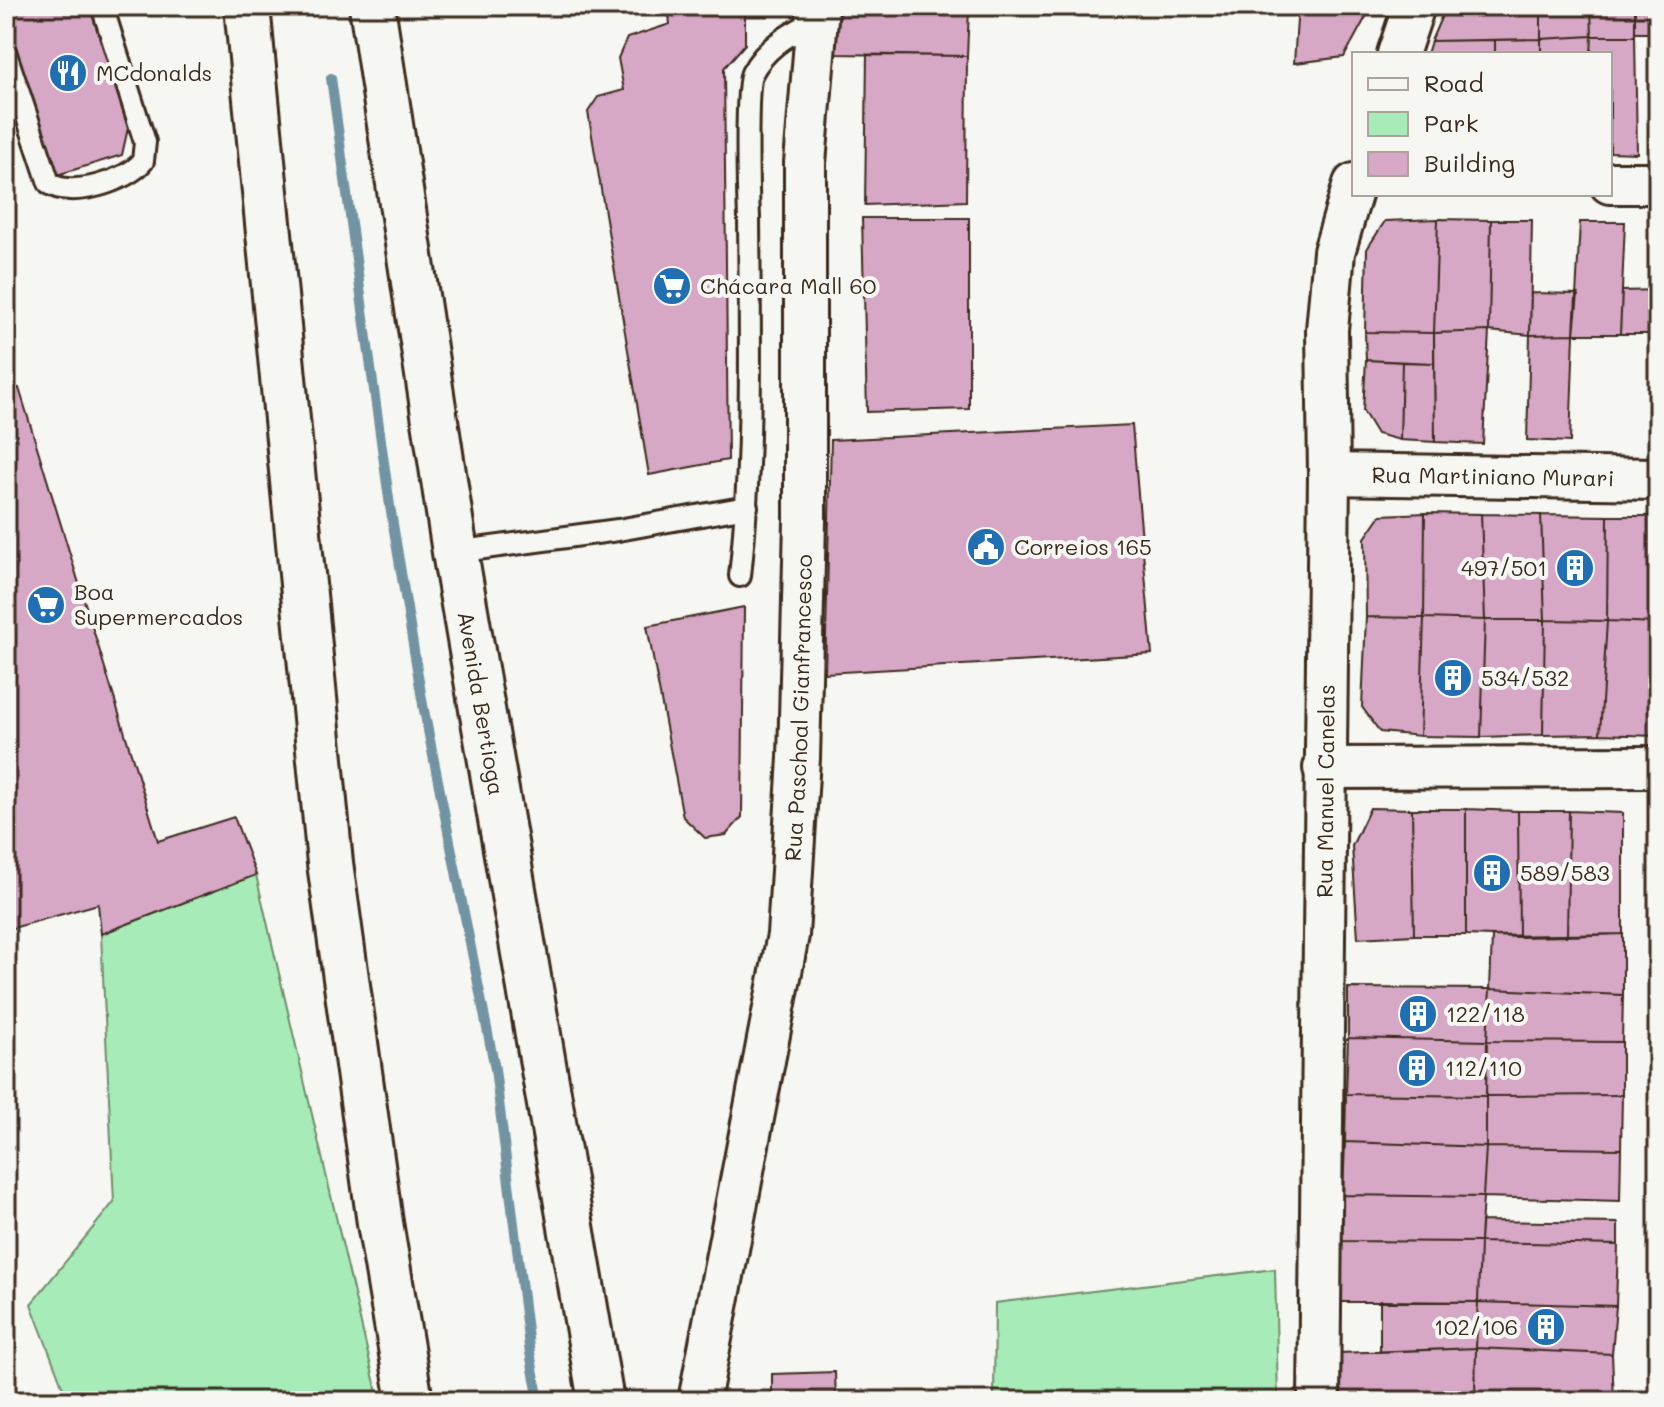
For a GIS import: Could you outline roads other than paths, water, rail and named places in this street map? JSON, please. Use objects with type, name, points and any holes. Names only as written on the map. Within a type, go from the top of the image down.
[{"type":"street","points":[[247,6],[330,863],[380,1223],[410,1401]]},
{"type":"street","name":"Avenida Bertioga","points":[[372,6],[455,552],[601,1401]]},
{"type":"street","points":[[1399,52],[1414,6]]},
{"type":"street","name":"Rua Paschoal Gianfrancesco","points":[[699,1401],[788,935],[799,758],[805,521],[805,163],[817,14]]},
{"type":"street","points":[[1612,183],[1658,183]]},
{"type":"street","name":"Rua Manuel Canelas","points":[[1319,1401],[1329,474],[1327,330],[1332,267],[1352,192]]},
{"type":"street","name":"Rua Martiniano Murari","points":[[1329,474],[1658,479]]},
{"type":"street","points":[[1324,768],[1658,767]]},
{"type":"lane","points":[[6,54],[49,183],[57,189],[77,191],[128,174],[143,161],[145,142],[102,6]]},
{"type":"lane","points":[[740,576],[747,507],[752,74],[788,33],[817,14]]},
{"type":"lane","points":[[455,552],[618,530],[747,507]]},
{"type":"waterway","points":[[331,78],[390,506],[423,705],[495,1069],[529,1347],[539,1401]]},
{"type":"place","name":"MCdonalds","points":[[68,73]]},
{"type":"place","name":"Chácara Mall 60","points":[[672,286]]},
{"type":"place","name":"Correios 165","points":[[986,547]]},
{"type":"place","name":"497/501","points":[[1575,568]]},
{"type":"place","name":"Boa Supermercados","points":[[46,605]]},
{"type":"place","name":"534/532","points":[[1453,678]]},
{"type":"place","name":"589/583","points":[[1492,873]]},
{"type":"place","name":"122/118","points":[[1418,1014]]},
{"type":"place","name":"112/110","points":[[1417,1068]]},
{"type":"place","name":"102/106","points":[[1546,1327]]}]
